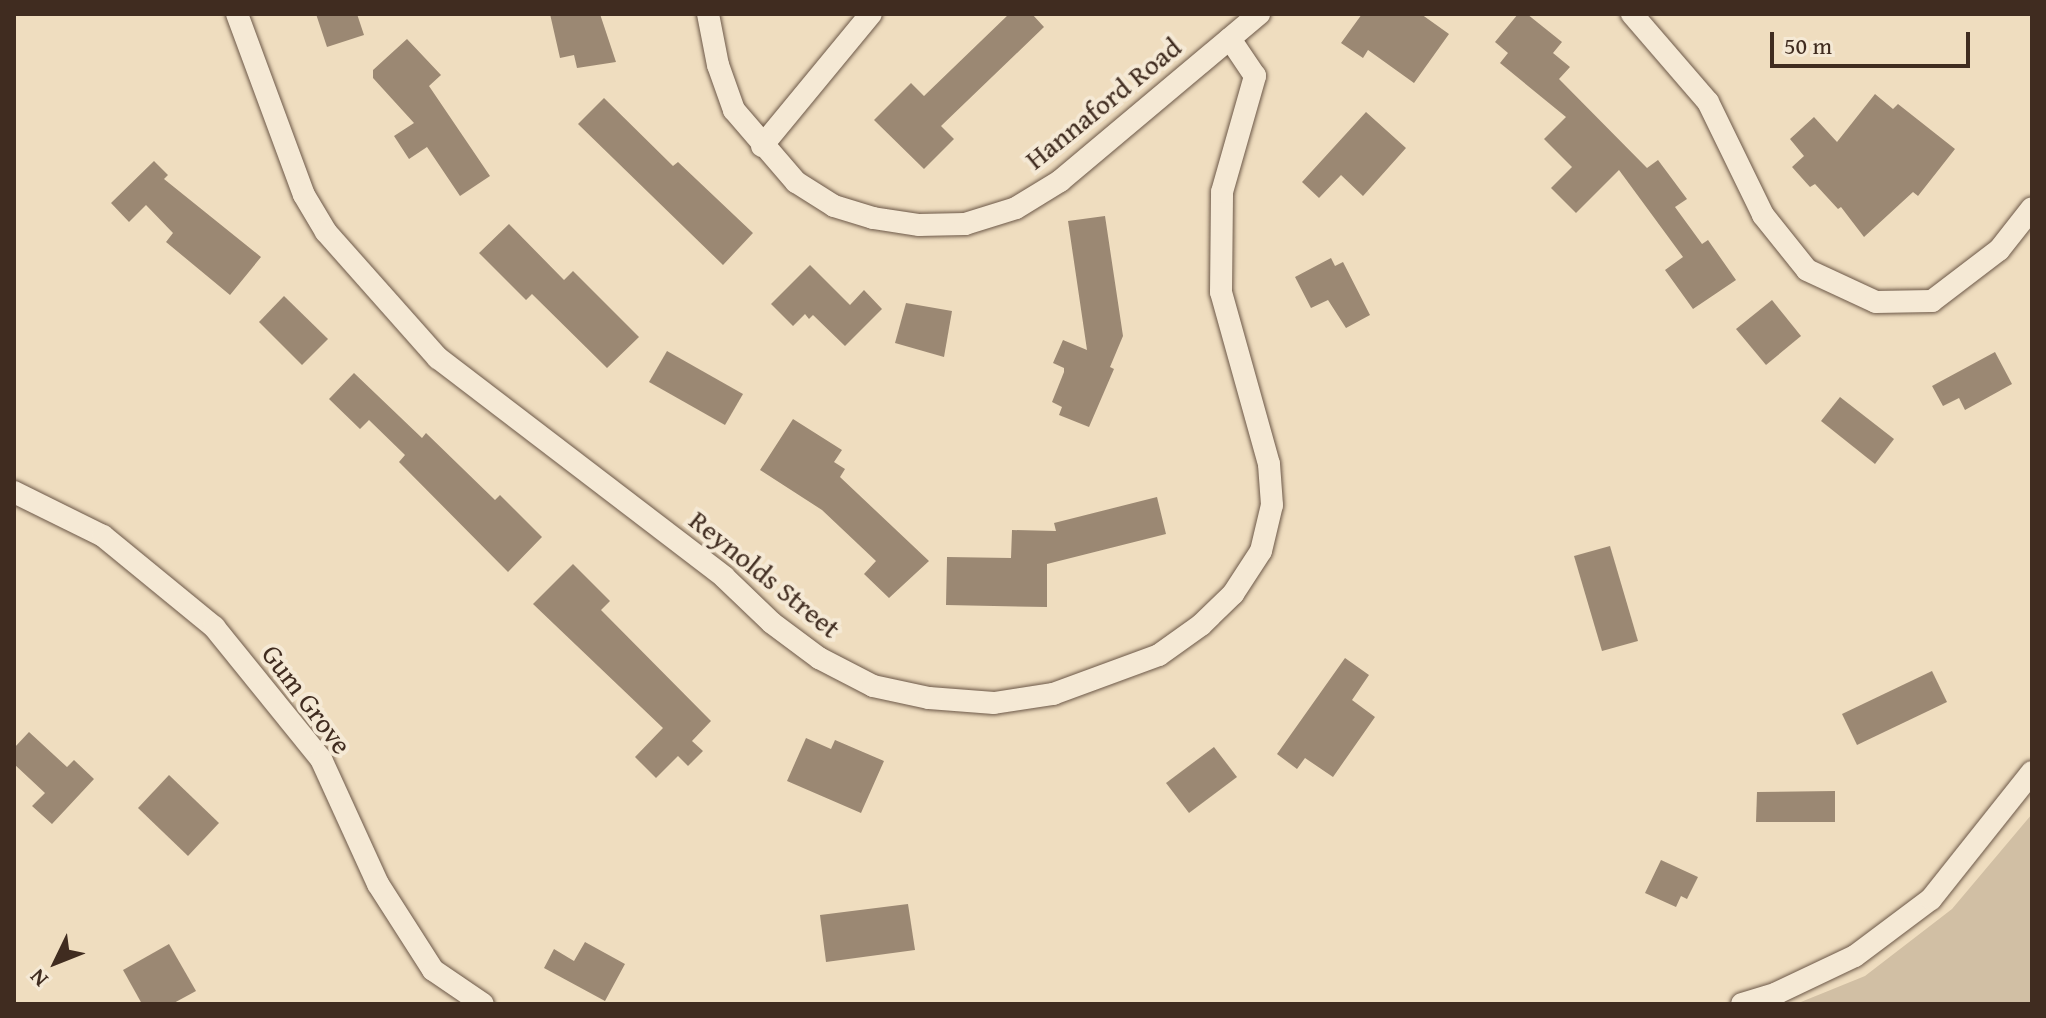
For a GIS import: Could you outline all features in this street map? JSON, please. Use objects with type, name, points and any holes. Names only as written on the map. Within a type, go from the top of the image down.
[{"type":"street","name":"Reynolds Street","points":[[237,14],[304,195],[326,232],[446,365],[724,577],[772,623],[819,658],[873,686],[929,698],[994,703],[1053,694],[1159,655],[1201,625],[1233,594],[1261,551],[1272,505],[1269,464],[1221,292],[1222,192],[1255,76],[1230,39]]},
{"type":"street","name":"Hannaford Road","points":[[708,14],[718,65],[734,110],[796,182],[834,206],[873,218],[919,225],[965,224],[1016,208],[1060,181],[1259,14]]},
{"type":"street","points":[[762,146],[871,14]]},
{"type":"street","points":[[1632,14],[1708,102],[1763,215],[1807,270],[1876,302],[1932,301],[1999,250],[2032,208]]},
{"type":"street","name":"Gum Grove","points":[[14,492],[103,536],[214,627],[321,759],[378,884],[433,970],[483,1004]]},
{"type":"street","points":[[1742,1004],[1777,993],[1855,956],[1931,899],[2032,772]]},
{"type":"shaded area","points":[[2032,814],[2032,1004],[1796,1004],[1865,976],[1952,909]]},
{"type":"building","points":[[316,14],[357,14],[364,35],[327,47]]},
{"type":"building","points":[[550,14],[600,14],[616,62],[577,68],[574,55],[560,58]]},
{"type":"building","points":[[1009,14],[1032,14],[1044,27],[941,126],[954,139],[924,169],[874,120],[911,83],[924,96]]},
{"type":"building","points":[[1362,14],[1421,14],[1449,34],[1414,83],[1368,50],[1363,58],[1341,43]]},
{"type":"building","points":[[1518,14],[1527,14],[1562,42],[1553,53],[1570,67],[1559,79],[1647,168],[1658,160],[1687,199],[1675,207],[1702,244],[1708,240],[1736,280],[1693,309],[1665,270],[1683,257],[1619,170],[1576,213],[1551,188],[1572,167],[1544,139],[1566,117],[1500,63],[1508,53],[1495,42]]},
{"type":"building","points":[[407,39],[441,75],[429,86],[490,176],[460,196],[427,147],[409,159],[394,136],[414,123],[373,78],[373,70]]},
{"type":"building","points":[[1875,94],[1893,109],[1898,104],[1955,149],[1918,196],[1913,192],[1864,237],[1841,207],[1838,209],[1815,184],[1810,187],[1792,167],[1804,156],[1790,139],[1814,117],[1837,142]]},
{"type":"building","points":[[604,98],[673,166],[678,162],[753,233],[723,265],[578,124]]},
{"type":"building","points":[[1366,112],[1406,148],[1363,196],[1341,175],[1319,198],[1302,182]]},
{"type":"building","points":[[154,161],[168,175],[164,179],[261,257],[230,295],[166,242],[173,233],[146,205],[129,222],[111,203]]},
{"type":"building","points":[[1105,216],[1123,336],[1110,367],[1114,369],[1089,427],[1059,415],[1062,407],[1052,402],[1064,368],[1053,363],[1063,340],[1087,350],[1068,221]]},
{"type":"building","points":[[509,224],[564,280],[573,271],[639,337],[607,368],[532,294],[526,300],[479,253]]},
{"type":"building","points":[[1331,258],[1335,266],[1343,262],[1370,315],[1346,328],[1328,300],[1311,308],[1295,277]]},
{"type":"building","points":[[810,265],[850,305],[864,290],[882,309],[845,346],[813,315],[809,319],[805,314],[793,326],[771,304]]},
{"type":"building","points":[[284,296],[328,339],[302,365],[259,322]]},
{"type":"building","points":[[1772,300],[1801,336],[1766,365],[1736,329]]},
{"type":"building","points":[[906,303],[952,311],[944,357],[895,343]]},
{"type":"building","points":[[667,351],[743,394],[725,425],[649,382]]},
{"type":"building","points":[[1995,352],[2012,384],[1965,410],[1959,398],[1943,406],[1932,386]]},
{"type":"building","points":[[354,373],[422,438],[426,433],[495,500],[500,495],[542,537],[508,572],[399,462],[405,455],[369,420],[360,429],[329,399]]},
{"type":"building","points":[[1840,397],[1894,439],[1875,464],[1821,421]]},
{"type":"building","points":[[793,419],[842,450],[834,462],[845,469],[840,477],[929,561],[889,598],[864,574],[876,561],[822,510],[760,470]]},
{"type":"building","points":[[1157,497],[1166,534],[1047,564],[1047,607],[946,605],[947,557],[1011,558],[1012,530],[1056,531],[1054,523]]},
{"type":"building","points":[[1610,546],[1638,641],[1602,651],[1574,556]]},
{"type":"building","points":[[573,564],[610,601],[601,610],[711,721],[692,741],[703,751],[688,766],[678,756],[656,778],[635,757],[663,728],[533,604]]},
{"type":"building","points":[[1345,658],[1369,675],[1352,700],[1375,717],[1333,777],[1305,758],[1297,769],[1277,754]]},
{"type":"building","points":[[1932,671],[1947,702],[1857,745],[1842,714]]},
{"type":"building","points":[[29,732],[67,767],[74,760],[94,779],[52,824],[32,806],[45,793],[14,764],[14,748]]},
{"type":"building","points":[[806,738],[831,749],[835,740],[884,761],[861,813],[787,781]]},
{"type":"building","points":[[1214,747],[1237,777],[1189,813],[1166,783]]},
{"type":"building","points":[[169,775],[219,823],[188,856],[138,808]]},
{"type":"building","points":[[1835,791],[1835,822],[1756,822],[1757,792]]},
{"type":"building","points":[[1661,860],[1698,877],[1687,899],[1681,896],[1676,907],[1645,893]]},
{"type":"building","points":[[908,904],[915,950],[826,962],[820,915]]},
{"type":"building","points":[[585,942],[625,964],[605,1001],[544,968],[554,949],[574,961]]},
{"type":"building","points":[[169,944],[196,991],[172,1004],[142,1004],[123,970]]}]
